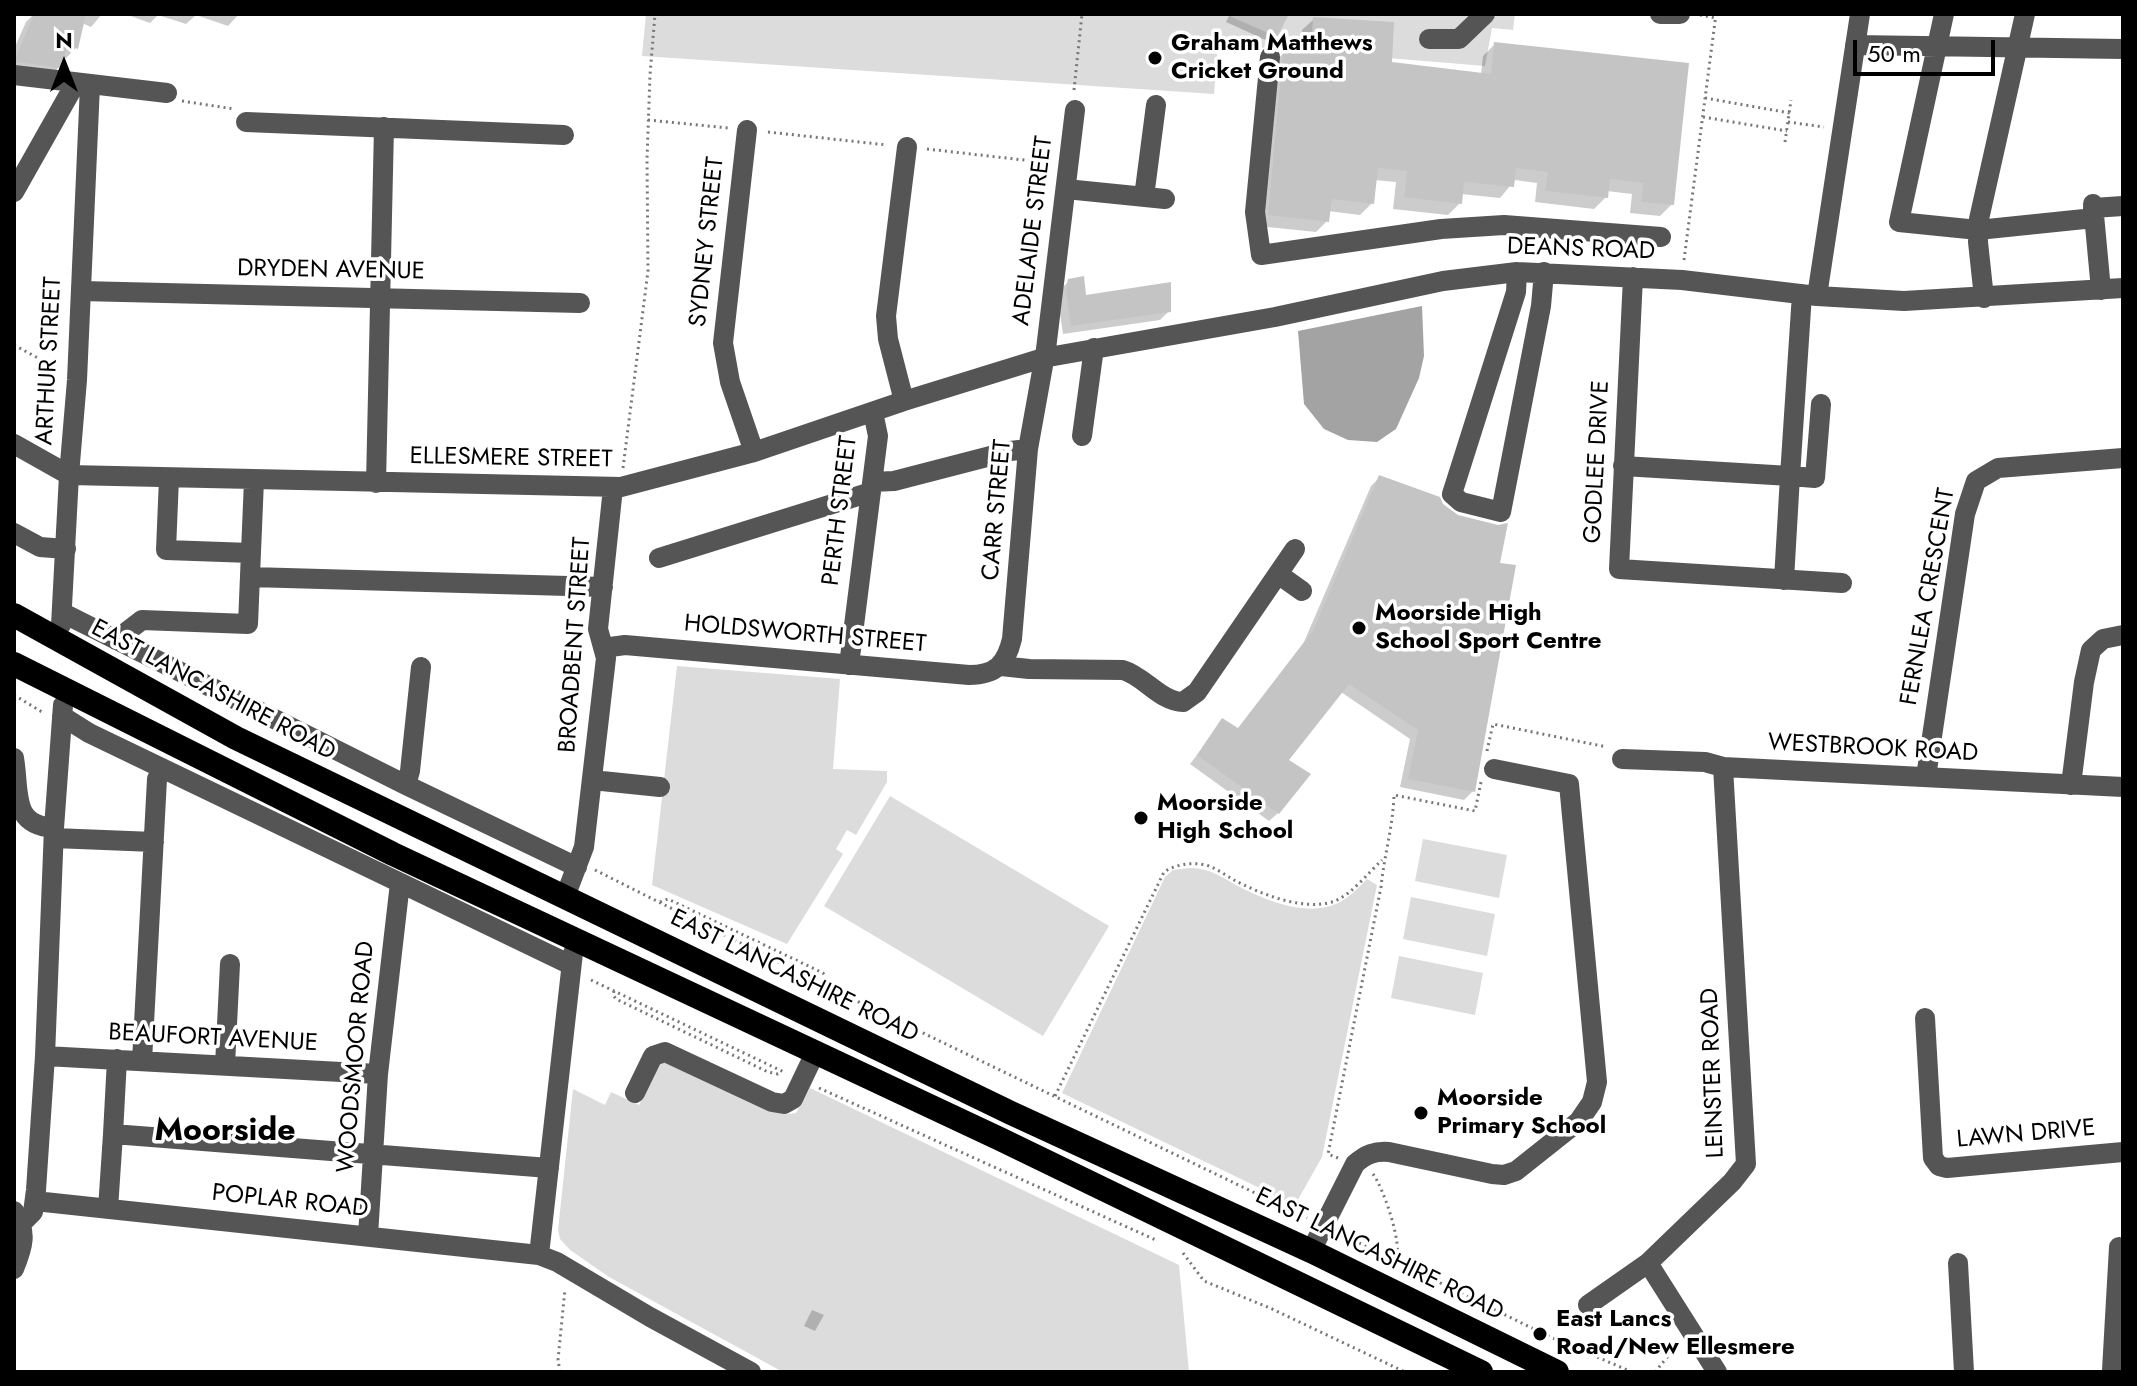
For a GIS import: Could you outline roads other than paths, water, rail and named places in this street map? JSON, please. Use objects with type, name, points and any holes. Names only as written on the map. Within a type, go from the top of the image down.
[{"type":"highway","name":"EAST LANCASHIRE ROAD","points":[[14,615],[236,738],[1011,1113],[1311,1251],[1557,1372]]},
{"type":"highway","points":[[14,664],[66,704],[573,953],[815,1053],[1481,1372]]},
{"type":"street","points":[[1429,39],[1459,39],[1485,14]]},
{"type":"street","points":[[1660,14],[1680,14]]},
{"type":"street","points":[[1784,580],[1794,421],[1810,295],[1842,130],[1860,14]]},
{"type":"street","points":[[1944,14],[1899,222],[1978,230],[2123,206]]},
{"type":"street","points":[[1984,298],[1978,230],[2025,14]]},
{"type":"street","points":[[1855,45],[2123,49]]},
{"type":"street","points":[[1270,57],[1255,212],[1261,255],[1441,229],[1504,225],[1661,237]]},
{"type":"street","points":[[14,75],[167,93]]},
{"type":"street","points":[[14,192],[82,84]]},
{"type":"street","name":"ARTHUR STREET","points":[[58,641],[63,613],[81,291],[82,84]]},
{"type":"street","points":[[1066,189],[1154,198],[1149,158],[1156,105]]},
{"type":"street","name":"ADELAIDE STREET","points":[[1043,358],[1075,110]]},
{"type":"street","points":[[246,122],[564,135]]},
{"type":"street","points":[[376,483],[384,127]]},
{"type":"street","name":"SYDNEY STREET","points":[[747,130],[723,343],[730,382],[754,452]]},
{"type":"street","points":[[904,401],[888,339],[886,316],[907,147]]},
{"type":"street","points":[[2094,210],[2101,290]]},
{"type":"street","points":[[1507,273],[1516,292],[1452,494],[1461,502],[1501,512],[1541,306],[1544,272]]},
{"type":"street","name":"DEANS ROAD","points":[[1043,358],[1275,317],[1443,281],[1507,273],[1544,272],[1682,280],[1810,295],[1904,301],[2123,288]]},
{"type":"street","name":"GODLEE DRIVE","points":[[1633,277],[1619,569],[1842,583]]},
{"type":"street","name":"DRYDEN AVENUE","points":[[81,291],[580,303]]},
{"type":"street","points":[[1082,436],[1094,348]]},
{"type":"street","name":"ELLESMERE STREET","points":[[14,444],[69,475],[617,488],[754,452],[1043,358]]},
{"type":"street","name":"CARR STREET","points":[[1001,666],[1012,639],[1028,449],[1043,358]]},
{"type":"street","name":"PERTH STREET","points":[[849,665],[878,436],[873,412]]},
{"type":"street","points":[[1623,466],[1815,478],[1820,413],[1794,421]]},
{"type":"street","points":[[659,558],[872,487],[1028,449]]},
{"type":"street","name":"FERNLEA CRESCENT","points":[[1926,777],[1965,514],[1976,481],[1998,468],[2123,458]]},
{"type":"street","points":[[169,478],[166,550],[251,553]]},
{"type":"street","points":[[116,640],[142,620],[248,624],[254,480]]},
{"type":"street","name":"BROADBENT STREET","points":[[565,897],[584,847],[606,658],[598,629],[617,488]]},
{"type":"street","points":[[14,533],[40,547],[66,549]]},
{"type":"street","points":[[1295,549],[1278,574],[1302,591]]},
{"type":"street","name":"HOLDSWORTH STREET","points":[[603,648],[625,645],[969,675],[991,673],[1001,666],[1123,670],[1131,672],[1169,698],[1183,702],[1197,692],[1278,574]]},
{"type":"street","points":[[251,577],[603,587]]},
{"type":"street","points":[[63,613],[406,785],[578,864]]},
{"type":"street","points":[[2071,785],[2091,650],[2103,639],[2123,635]]},
{"type":"street","points":[[406,785],[421,667]]},
{"type":"street","points":[[66,704],[89,733],[400,883],[573,953],[539,1255]]},
{"type":"street","points":[[14,1269],[24,1237],[18,1217],[32,1215],[35,1201],[45,1056],[54,833],[66,704]]},
{"type":"street","points":[[14,758],[22,811],[31,824],[54,833],[154,842]]},
{"type":"street","name":"WESTBROOK ROAD","points":[[1622,759],[2123,787]]},
{"type":"street","name":"LEINSTER ROAD","points":[[1588,1305],[1648,1263],[1732,1182],[1746,1164],[1723,767]]},
{"type":"street","points":[[142,1061],[157,779],[163,769]]},
{"type":"street","points":[[1311,1251],[1355,1164],[1369,1154],[1389,1152],[1504,1175],[1527,1165],[1579,1121],[1596,1092],[1569,784],[1494,769]]},
{"type":"street","points":[[592,780],[660,787]]},
{"type":"street","name":"WOODSMOOR ROAD","points":[[368,1236],[378,1074],[400,883]]},
{"type":"street","points":[[225,1065],[230,964]]},
{"type":"street","name":"LAWN DRIVE","points":[[1925,1018],[1933,1158],[1939,1166],[1947,1168],[2123,1152]]},
{"type":"street","points":[[635,1093],[653,1056],[665,1052],[779,1104],[790,1102],[815,1053]]},
{"type":"street","name":"BEAUFORT AVENUE","points":[[45,1056],[378,1074]]},
{"type":"street","points":[[108,1209],[117,1059]]},
{"type":"street","points":[[113,1134],[549,1168]]},
{"type":"street","name":"POPLAR ROAD","points":[[35,1201],[539,1255],[679,1325],[751,1372]]},
{"type":"street","points":[[2114,1370],[2119,1247]]},
{"type":"street","points":[[1648,1263],[1717,1372]]},
{"type":"street","points":[[1958,1263],[1964,1372]]},
{"type":"place","name":"Graham Matthews Cricket Ground","points":[[1155,58]]},
{"type":"place","name":"Moorside High School Sport Centre","points":[[1359,628]]},
{"type":"place","name":"Moorside High School","points":[[1141,818]]},
{"type":"place","name":"Moorside Primary School","points":[[1421,1113]]},
{"type":"place","name":"East Lancs Road/New Ellesmere","points":[[1540,1334]]},
{"type":"district","name":"Moorside","points":[[225,1132]]}]
